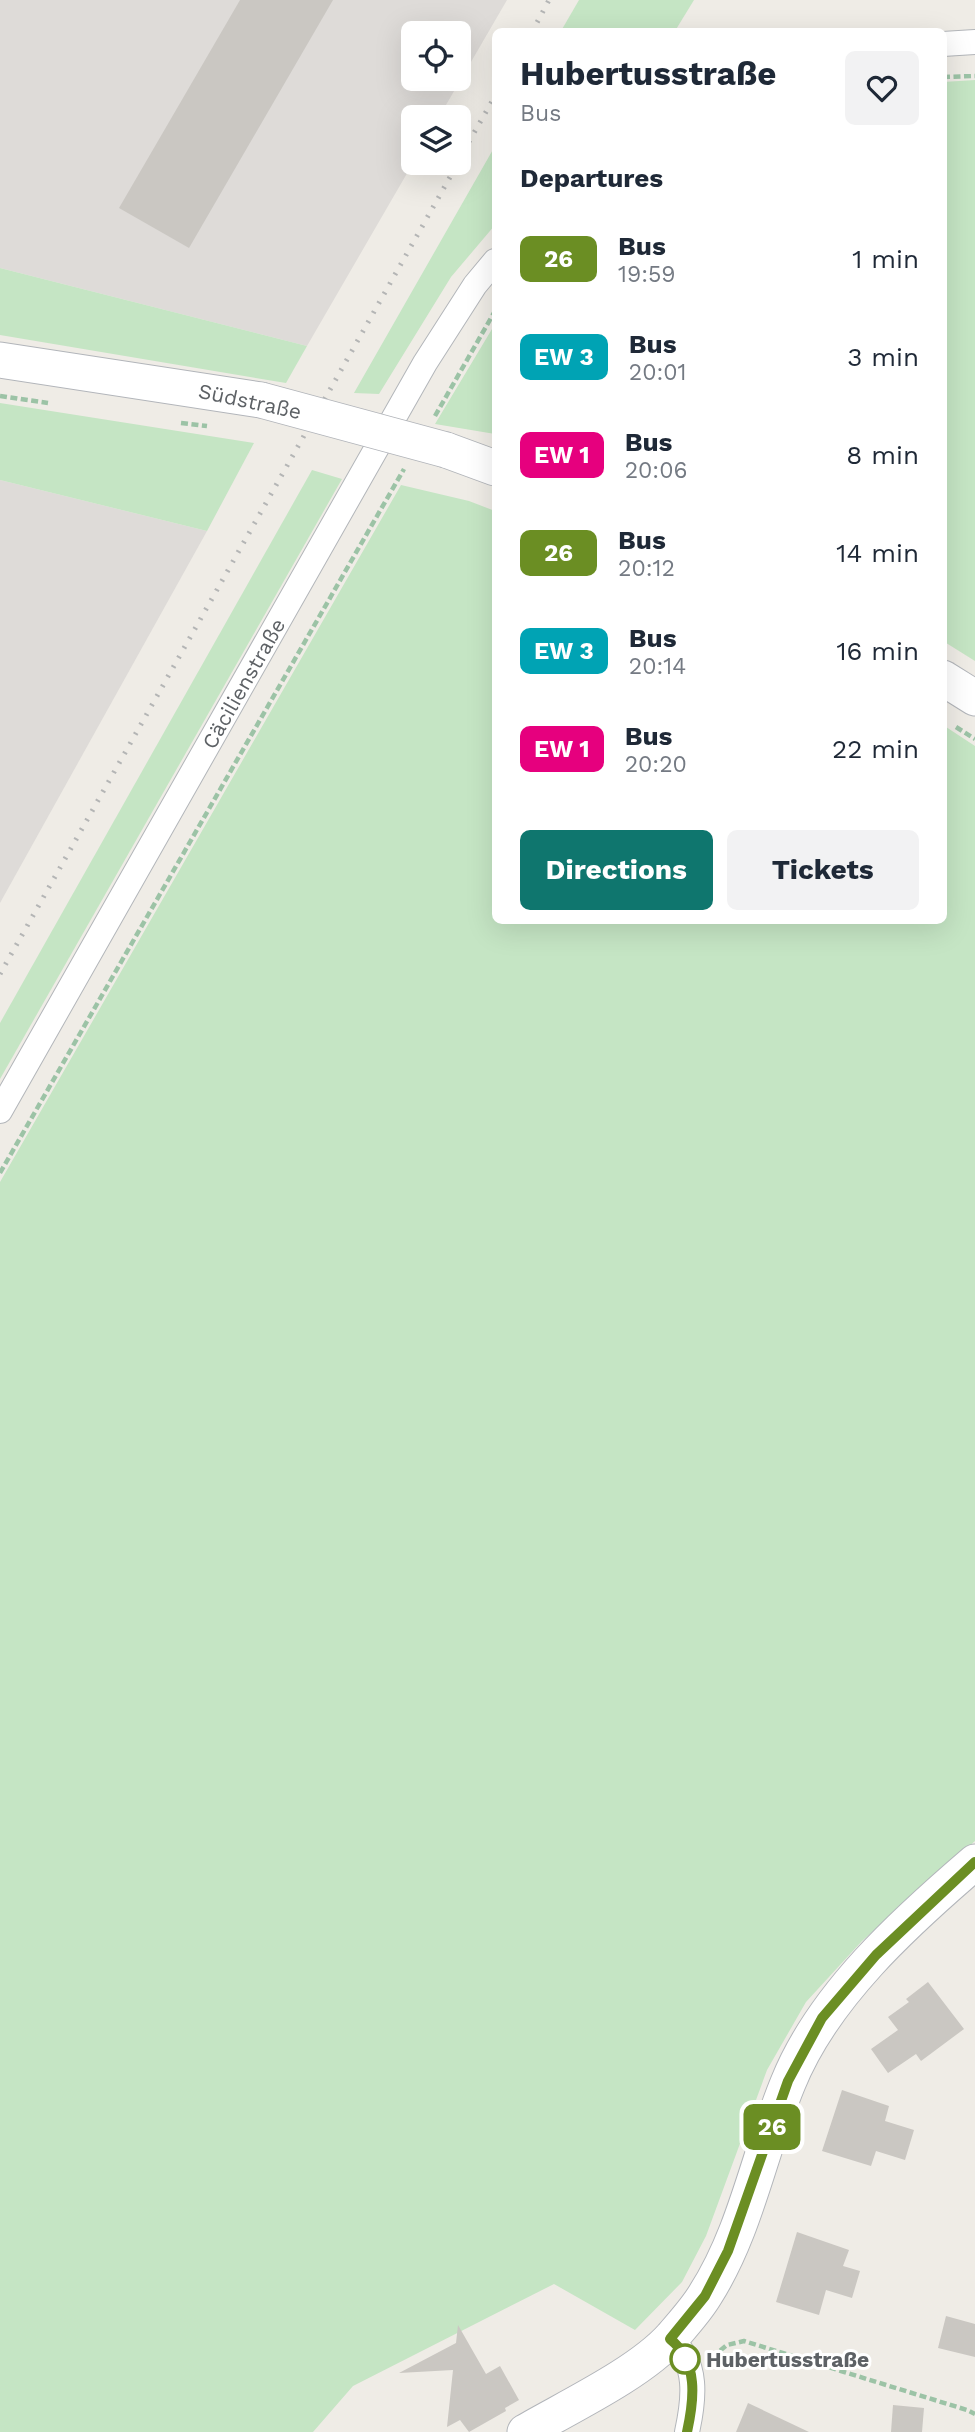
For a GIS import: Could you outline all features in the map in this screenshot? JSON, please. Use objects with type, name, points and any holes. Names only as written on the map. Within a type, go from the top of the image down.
[{"type":"main road","name":"Südstraße","points":[[0,360],[261,400],[439,435],[492,466]]},
{"type":"main road","points":[[947,680],[975,698]]},
{"type":"main road","points":[[526,2432],[645,2361],[670,2339],[705,2296],[728,2251],[788,2081],[822,2018],[876,1955],[975,1862]]},
{"type":"street","points":[[947,44],[975,42]]},
{"type":"street","name":"Cäcilienstraße","points":[[0,1111],[425,363],[475,285],[492,265]]},
{"type":"street","points":[[670,2339],[678,2346],[692,2374],[693,2405],[687,2432]]},
{"type":"path","points":[[947,77],[975,76]]},
{"type":"path","points":[[439,435],[492,318]]},
{"type":"path","points":[[0,1172],[405,469]]},
{"type":"path","points":[[692,2374],[727,2345],[744,2341],[975,2414]]},
{"type":"shaded area","points":[[0,0],[507,0],[471,62],[471,21],[401,21],[401,91],[454,91],[446,105],[401,105],[401,175],[406,175],[307,346],[0,268]]},
{"type":"shaded area","points":[[0,480],[207,531],[0,903]]},
{"type":"green space","points":[[579,0],[694,0],[677,28],[563,28]]},
{"type":"green space","points":[[975,80],[975,661],[947,644],[947,82]]},
{"type":"green space","points":[[492,151],[492,229],[451,277],[379,394],[354,393]]},
{"type":"green space","points":[[0,268],[307,346],[286,383],[0,335]]},
{"type":"green space","points":[[492,329],[492,434],[435,424]]},
{"type":"green space","points":[[0,403],[254,443],[207,531],[0,480]]},
{"type":"green space","points":[[312,470],[342,479],[0,1079],[0,1023]]},
{"type":"green space","points":[[401,485],[469,501],[492,510],[492,924],[947,924],[947,728],[975,746],[975,1841],[862,1941],[806,2002],[767,2070],[706,2236],[682,2282],[635,2330],[554,2284],[353,2386],[313,2432],[0,2432],[0,1182]]},
{"type":"building","points":[[240,0],[333,0],[189,248],[119,208]]},
{"type":"building","points":[[928,1982],[964,2029],[921,2061],[916,2054],[888,2073],[871,2049],[898,2030],[888,2017],[909,2002],[906,1999]]},
{"type":"building","points":[[842,2090],[889,2106],[885,2121],[914,2130],[905,2160],[876,2151],[871,2166],[822,2151]]},
{"type":"building","points":[[797,2232],[849,2250],[843,2266],[860,2271],[852,2298],[826,2290],[819,2315],[776,2302]]},
{"type":"building","points":[[946,2316],[975,2324],[975,2357],[938,2348]]},
{"type":"building","points":[[458,2325],[486,2374],[500,2366],[519,2400],[505,2408],[506,2411],[469,2432],[460,2420],[447,2427],[453,2370],[399,2373],[456,2343]]},
{"type":"building","points":[[748,2403],[809,2432],[736,2432]]},
{"type":"building","points":[[893,2405],[924,2408],[922,2432],[891,2432]]},
{"type":"railway","points":[[534,28],[549,0]]},
{"type":"railway","points":[[471,138],[492,101]]},
{"type":"railway","points":[[0,974],[451,175]]},
{"type":"bus line","name":"26","points":[[687,2432],[693,2405],[692,2374],[678,2346],[670,2339],[705,2296],[728,2251],[788,2081],[822,2018],[876,1955],[975,1862]]},
{"type":"place","name":"Hubertusstraße","points":[[685,2359]]}]
